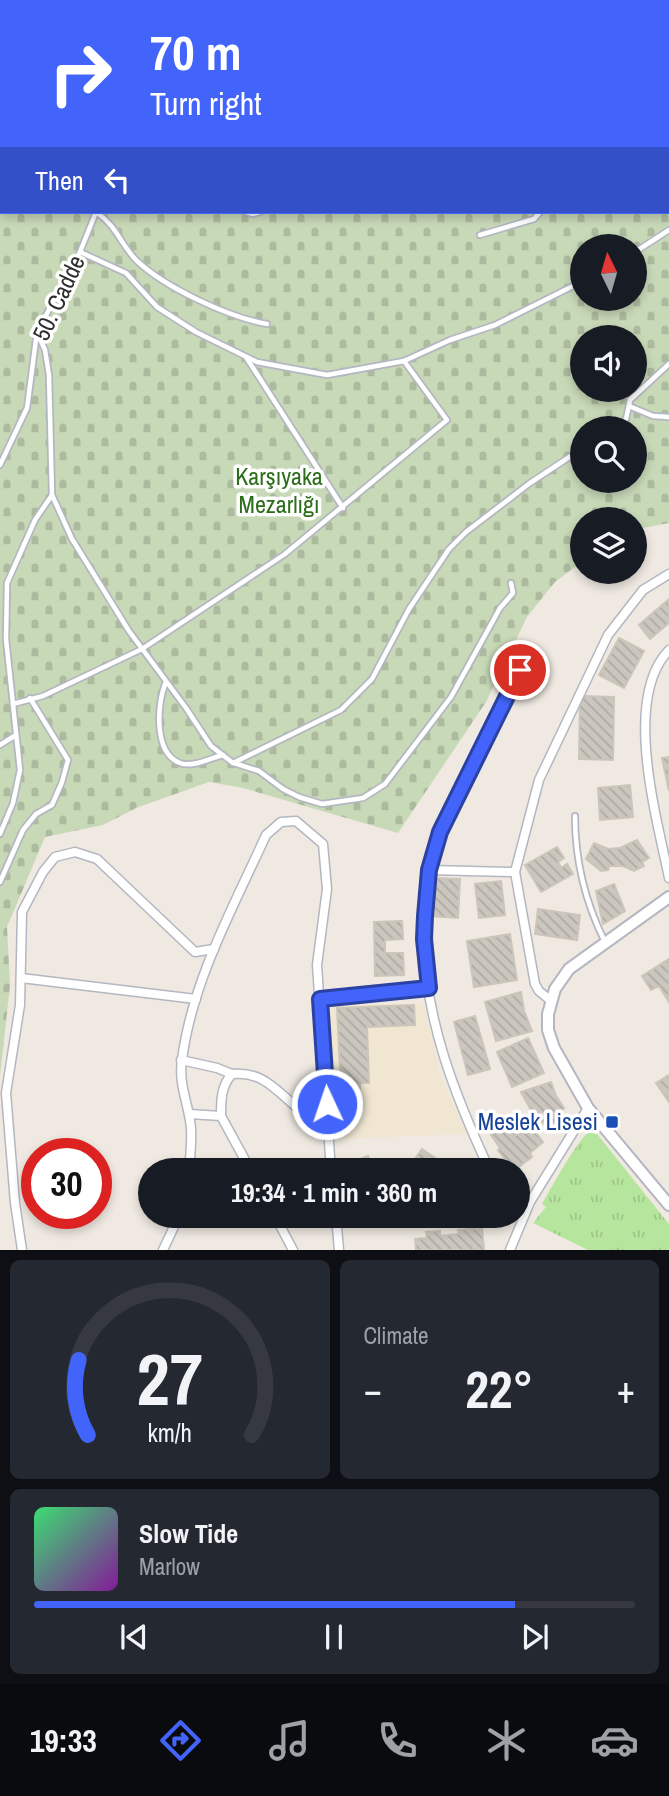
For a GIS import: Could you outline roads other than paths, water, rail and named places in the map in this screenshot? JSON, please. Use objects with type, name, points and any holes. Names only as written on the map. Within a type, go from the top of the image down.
[{"type":"main road","points":[[669,897],[569,969],[550,1000],[548,1030],[554,1048],[588,1108],[669,1205]]},
{"type":"street","points":[[550,1000],[535,984],[515,872],[538,780],[608,635],[643,590],[669,574]]},
{"type":"street","points":[[669,650],[661,658],[646,697],[646,767],[669,878]]},
{"type":"street","points":[[190,1158],[191,1129],[182,1090],[181,1060],[196,999],[214,949],[265,835],[281,822],[296,821],[323,844],[327,889],[317,965],[330,1158]]},
{"type":"street","points":[[22,1250],[15,1203],[6,1093],[20,1005],[22,912],[43,872],[55,857],[75,852],[97,859],[195,952],[214,949]]},
{"type":"street","points":[[485,1158],[450,1076],[436,1028],[424,939],[429,870],[515,872]]},
{"type":"street","points":[[21,978],[196,999]]},
{"type":"street","points":[[320,999],[429,988]]},
{"type":"street","points":[[181,1060],[232,1074],[244,1073],[260,1077],[301,1111],[327,1127]]},
{"type":"street","points":[[232,1074],[223,1087],[222,1116],[244,1158]]},
{"type":"street","points":[[530,1200],[588,1108]]},
{"type":"street","points":[[189,1114],[222,1116]]},
{"type":"street","points":[[163,1250],[173,1228]]},
{"type":"street","points":[[281,1228],[293,1250]]},
{"type":"street","points":[[337,1228],[339,1250]]},
{"type":"street","points":[[510,1250],[516,1228]]},
{"type":"lane","name":"50. Cadde","points":[[0,465],[26,408],[37,332],[80,252],[95,214]]},
{"type":"lane","points":[[99,214],[109,220],[135,259],[163,283],[248,320],[267,324]]},
{"type":"lane","points":[[480,235],[534,219],[538,214]]},
{"type":"lane","points":[[648,244],[669,230]]},
{"type":"lane","points":[[80,252],[125,273],[157,307],[196,332],[257,362],[327,375],[404,361],[450,340],[495,325],[570,288]]},
{"type":"lane","points":[[37,332],[45,350],[49,376],[52,495],[72,539],[142,649],[211,746],[233,763],[259,771],[283,789],[323,804],[363,797],[385,784],[451,697],[500,608],[513,593],[511,583]]},
{"type":"lane","points":[[245,356],[343,508]]},
{"type":"lane","points":[[13,704],[43,696],[142,649],[285,554],[447,420],[404,361]]},
{"type":"lane","points":[[627,416],[630,400],[669,364]]},
{"type":"lane","points":[[629,406],[653,415],[669,417]]},
{"type":"lane","points":[[233,763],[341,710],[372,679],[409,609],[449,549],[466,532],[530,483],[570,457]]},
{"type":"lane","points":[[0,834],[13,803],[20,770],[6,639],[7,583],[35,520],[52,495]]},
{"type":"lane","points":[[429,870],[440,832],[520,670]]},
{"type":"lane","points":[[166,681],[160,696],[159,715],[161,737],[167,751],[177,762],[187,764],[223,755]]},
{"type":"lane","points":[[0,882],[23,830],[36,814],[52,805],[68,760],[30,698]]},
{"type":"lane","points":[[0,745],[16,735]]},
{"type":"lane","points":[[575,816],[580,873],[591,912],[605,943]]},
{"type":"place","name":"Meslek Lisesi","points":[[612,1122]]},
{"type":"park label","name":"Karşıyaka Mezarlığı","points":[[279,491]]}]
